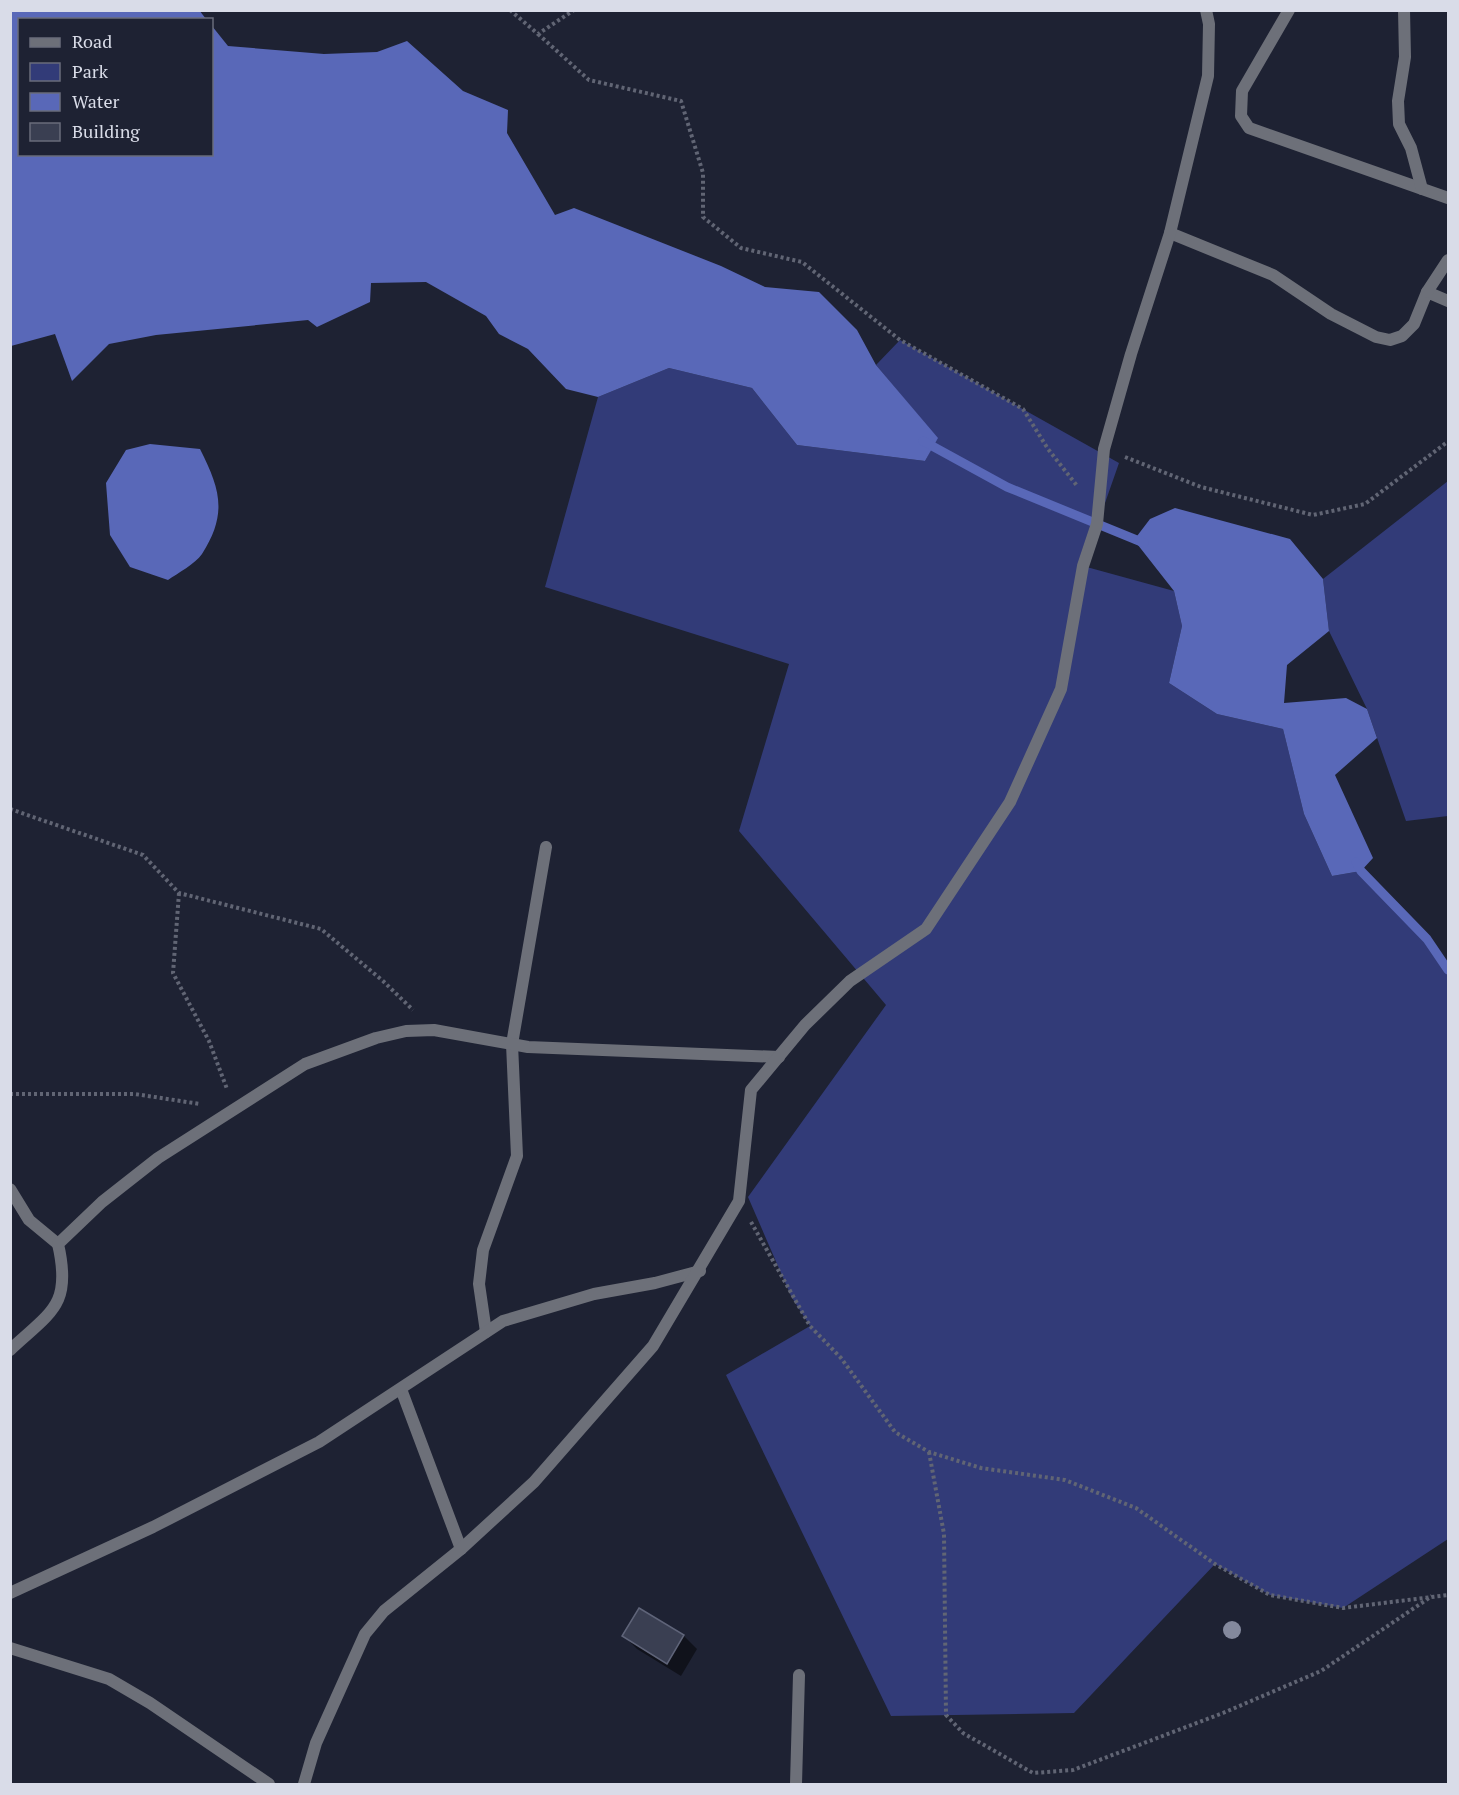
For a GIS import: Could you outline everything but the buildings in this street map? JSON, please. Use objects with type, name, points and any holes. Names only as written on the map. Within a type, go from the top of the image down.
[{"type":"street","points":[[304,1785],[316,1743],[365,1634],[384,1611],[461,1549],[534,1482],[653,1346],[739,1201],[751,1090],[805,1024],[850,981],[926,930],[1010,802],[1061,689],[1083,566],[1097,524],[1104,449],[1131,354],[1170,233],[1208,76],[1209,24],[1206,10]]},
{"type":"street","points":[[1290,10],[1242,91],[1241,116],[1249,128],[1449,198]]},
{"type":"street","points":[[1404,10],[1405,57],[1398,101],[1399,124],[1411,148],[1422,189]]},
{"type":"street","points":[[1170,233],[1273,275],[1331,314],[1376,337],[1390,340],[1402,336],[1414,324],[1427,292],[1449,260]]},
{"type":"street","points":[[1427,292],[1449,301]]},
{"type":"street","points":[[486,1332],[479,1284],[483,1251],[517,1156],[512,1044],[546,847]]},
{"type":"street","points":[[57,1244],[95,1208],[158,1158],[305,1064],[376,1038],[406,1031],[434,1030],[528,1047],[779,1057]]},
{"type":"street","points":[[10,1189],[29,1220],[57,1244],[64,1275],[62,1296],[10,1350]]},
{"type":"street","points":[[10,1593],[153,1527],[319,1442],[503,1321],[531,1310],[594,1293],[655,1283],[699,1271]]},
{"type":"street","points":[[401,1389],[461,1549]]},
{"type":"street","points":[[10,1648],[109,1679],[150,1703],[268,1785]]},
{"type":"street","points":[[796,1785],[798,1675]]},
{"type":"path","points":[[510,10],[589,80],[681,101],[703,173],[703,217],[741,248],[802,262],[900,340],[1023,409],[1048,449],[1097,509]]},
{"type":"path","points":[[538,34],[574,10]]},
{"type":"path","points":[[1104,449],[1201,487],[1312,515],[1365,504],[1446,443]]},
{"type":"path","points":[[10,810],[143,855],[179,892],[321,928],[383,981],[434,1030]]},
{"type":"path","points":[[10,1094],[135,1094],[234,1109],[209,1041],[172,973],[179,892]]},
{"type":"path","points":[[739,1201],[810,1326],[841,1358],[895,1432],[929,1452],[981,1468],[1065,1480],[1136,1508],[1215,1564],[1270,1595],[1343,1608],[1449,1595]]},
{"type":"path","points":[[929,1452],[944,1534],[946,1715],[963,1733],[1033,1773],[1073,1770],[1223,1713],[1321,1671],[1432,1596]]},
{"type":"green space","points":[[900,340],[1119,463],[1083,566],[1174,591],[1182,626],[1169,683],[1217,714],[1283,729],[1304,814],[1332,876],[1361,871],[1427,939],[1448,970],[1448,1539],[1343,1608],[1270,1595],[1215,1564],[1074,1713],[891,1716],[726,1375],[810,1326],[791,1296],[748,1197],[886,1005],[739,831],[789,664],[545,587],[598,397],[669,368],[752,388],[797,445],[925,461],[937,438],[876,365]]},
{"type":"green space","points":[[1448,481],[1448,816],[1406,821],[1367,709],[1329,631],[1323,579]]},
{"type":"water","points":[[11,10],[199,10],[205,18],[18,18],[18,156],[213,156],[213,27],[228,46],[324,54],[377,52],[407,41],[463,91],[508,110],[507,133],[555,215],[574,208],[721,266],[765,287],[819,292],[857,330],[876,365],[938,438],[925,461],[797,445],[752,388],[669,368],[598,397],[566,389],[528,349],[499,334],[486,316],[426,282],[371,283],[370,302],[317,327],[308,320],[156,335],[109,344],[72,381],[55,334],[11,346]]},
{"type":"water","points":[[150,444],[200,449],[212,477],[218,501],[215,526],[202,554],[191,565],[168,580],[130,567],[110,535],[106,483],[126,450]]},
{"type":"water","points":[[1175,508],[1290,539],[1323,579],[1329,631],[1287,665],[1284,703],[1346,698],[1367,709],[1377,738],[1335,775],[1373,858],[1361,871],[1332,876],[1304,814],[1283,729],[1217,714],[1169,683],[1182,626],[1174,591],[1134,540],[1150,519]]},
{"type":"waterway","points":[[923,441],[1007,487],[1144,543]]},
{"type":"waterway","points":[[1356,862],[1361,871],[1427,939],[1448,970]]}]
